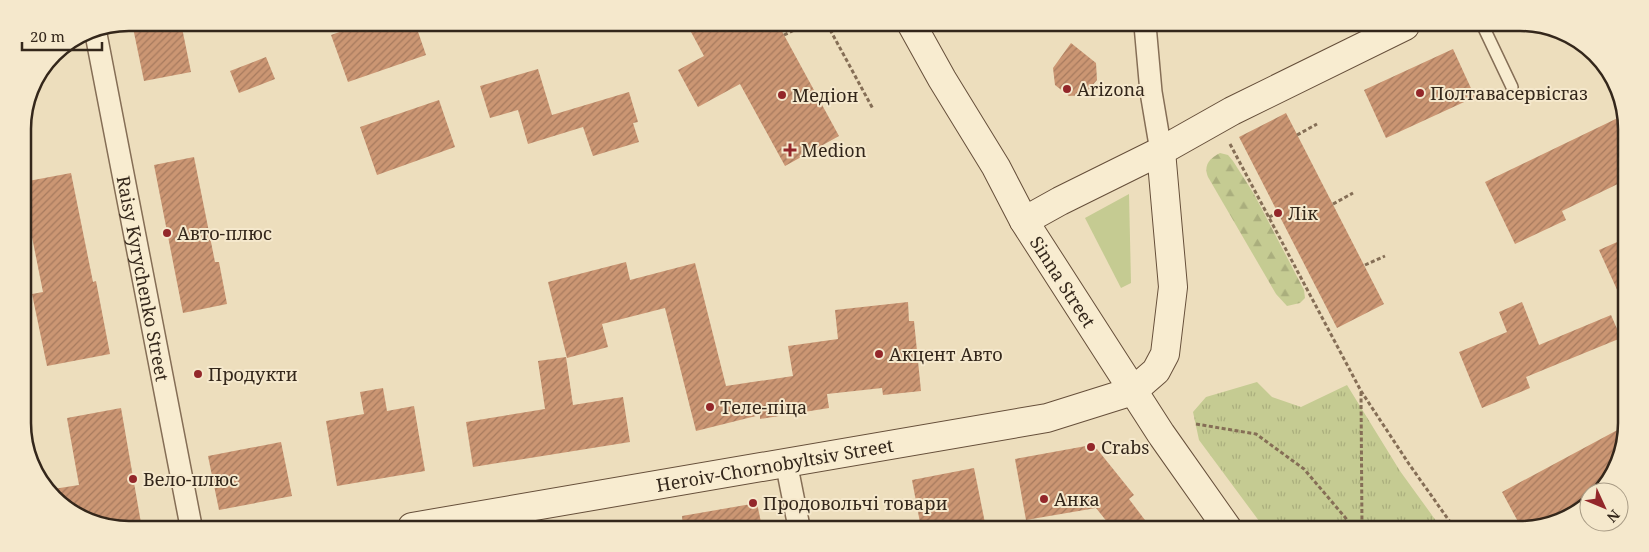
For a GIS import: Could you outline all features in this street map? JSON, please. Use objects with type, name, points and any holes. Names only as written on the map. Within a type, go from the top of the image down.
[{"type":"main road","name":"Sinna Street","points":[[916,31],[942,79],[996,167],[1024,221],[1161,434],[1223,521]]},
{"type":"main road","points":[[1024,221],[1161,151],[1239,107],[1395,31]]},
{"type":"main road","points":[[1134,391],[1156,371],[1165,354],[1173,287],[1161,151]]},
{"type":"main road","name":"Heroiv-Chornobyltsiv Street","points":[[441,521],[1047,418],[1134,391]]},
{"type":"street","points":[[1146,31],[1151,92],[1161,151]]},
{"type":"street","name":"Raisy Kyrychenko Street","points":[[96,37],[190,521]]},
{"type":"street","points":[[786,462],[798,521]]},
{"type":"lane","points":[[1485,31],[1512,87]]},
{"type":"path","points":[[784,35],[792,31]]},
{"type":"path","points":[[832,31],[873,109]]},
{"type":"path","points":[[1297,135],[1317,124]]},
{"type":"path","points":[[1225,136],[1361,391],[1449,521]]},
{"type":"path","points":[[1333,204],[1353,193]]},
{"type":"path","points":[[1269,217],[1278,213]]},
{"type":"path","points":[[1365,265],[1385,256]]},
{"type":"path","points":[[1361,391],[1362,521]]},
{"type":"path","points":[[1196,424],[1256,434],[1304,469],[1348,521]]},
{"type":"green space","points":[[1220,153],[1228,155],[1233,161],[1254,194],[1304,290],[1305,298],[1300,303],[1287,306],[1276,294],[1208,177],[1206,169],[1208,162]]},
{"type":"green space","points":[[1129,194],[1131,283],[1121,288],[1085,218]]},
{"type":"green space","points":[[1257,382],[1272,397],[1301,407],[1347,385],[1400,471],[1436,521],[1259,521],[1199,440],[1193,412],[1206,397]]},
{"type":"building","points":[[134,31],[183,31],[191,72],[144,81]]},
{"type":"building","points":[[342,31],[418,31],[426,55],[348,82],[331,35]]},
{"type":"building","name":"Медіон","points":[[782,31],[839,136],[785,166],[740,84],[698,107],[678,70],[704,56],[691,32]]},
{"type":"building","points":[[1071,43],[1096,63],[1097,80],[1084,95],[1069,96],[1055,85],[1053,68]]},
{"type":"building","name":"Полтавасервісгаз","points":[[1453,49],[1475,97],[1386,138],[1364,90]]},
{"type":"building","points":[[266,57],[275,79],[239,93],[230,71]]},
{"type":"building","points":[[538,69],[552,115],[629,92],[638,122],[633,123],[639,142],[593,156],[583,127],[528,144],[518,110],[490,118],[480,86]]},
{"type":"building","points":[[439,100],[455,147],[377,175],[360,127]]},
{"type":"building","points":[[1286,113],[1384,304],[1337,328],[1239,137]]},
{"type":"building","points":[[1617,118],[1618,184],[1562,211],[1566,220],[1515,244],[1485,182]]},
{"type":"building","points":[[194,157],[215,262],[219,262],[227,304],[183,313],[154,165]]},
{"type":"building","points":[[71,173],[93,282],[96,281],[110,354],[47,366],[32,294],[43,292],[31,232],[31,180]]},
{"type":"building","points":[[1618,242],[1618,292],[1599,250]]},
{"type":"building","points":[[626,262],[630,280],[695,263],[726,386],[793,376],[788,346],[838,339],[835,310],[908,302],[909,321],[914,321],[921,391],[883,395],[882,388],[827,394],[829,408],[760,419],[760,415],[696,431],[665,308],[602,324],[608,347],[567,358],[548,282]]},
{"type":"building","points":[[1522,302],[1539,345],[1611,315],[1618,331],[1618,339],[1526,377],[1530,388],[1482,408],[1459,352],[1507,332],[1499,312]]},
{"type":"building","points":[[566,357],[573,405],[623,397],[630,442],[473,467],[466,422],[545,409],[538,361]]},
{"type":"building","points":[[383,388],[387,411],[414,406],[425,471],[337,486],[326,421],[364,414],[360,392]]},
{"type":"building","points":[[121,408],[141,521],[116,520],[92,513],[80,508],[57,488],[79,485],[67,418]]},
{"type":"building","points":[[1617,430],[1614,448],[1605,472],[1598,482],[1579,482],[1579,501],[1569,508],[1539,519],[1518,521],[1502,492]]},
{"type":"building","points":[[281,442],[292,496],[219,510],[208,456]]},
{"type":"building","points":[[1086,446],[1097,449],[1134,495],[1129,499],[1146,521],[1106,521],[1096,508],[1026,520],[1015,459]]},
{"type":"building","points":[[974,468],[985,521],[920,521],[912,480]]},
{"type":"building","points":[[757,503],[761,521],[682,521],[682,516]]},
{"type":"place","name":"Arizona","points":[[1067,89]]},
{"type":"place","name":"Полтавасервісгаз","points":[[1420,93]]},
{"type":"place","name":"Медіон","points":[[782,95]]},
{"type":"place","name":"Medion","points":[[790,150]]},
{"type":"place","name":"Лік","points":[[1278,213]]},
{"type":"place","name":"Авто-плюс","points":[[167,233]]},
{"type":"place","name":"Акцент Авто","points":[[879,354]]},
{"type":"place","name":"Продукти","points":[[198,374]]},
{"type":"place","name":"Теле-піца","points":[[710,407]]},
{"type":"place","name":"Crabs","points":[[1091,447]]},
{"type":"place","name":"Вело-плюс","points":[[133,479]]},
{"type":"place","name":"Анка","points":[[1044,499]]},
{"type":"place","name":"Продовольчі товари","points":[[753,503]]}]
